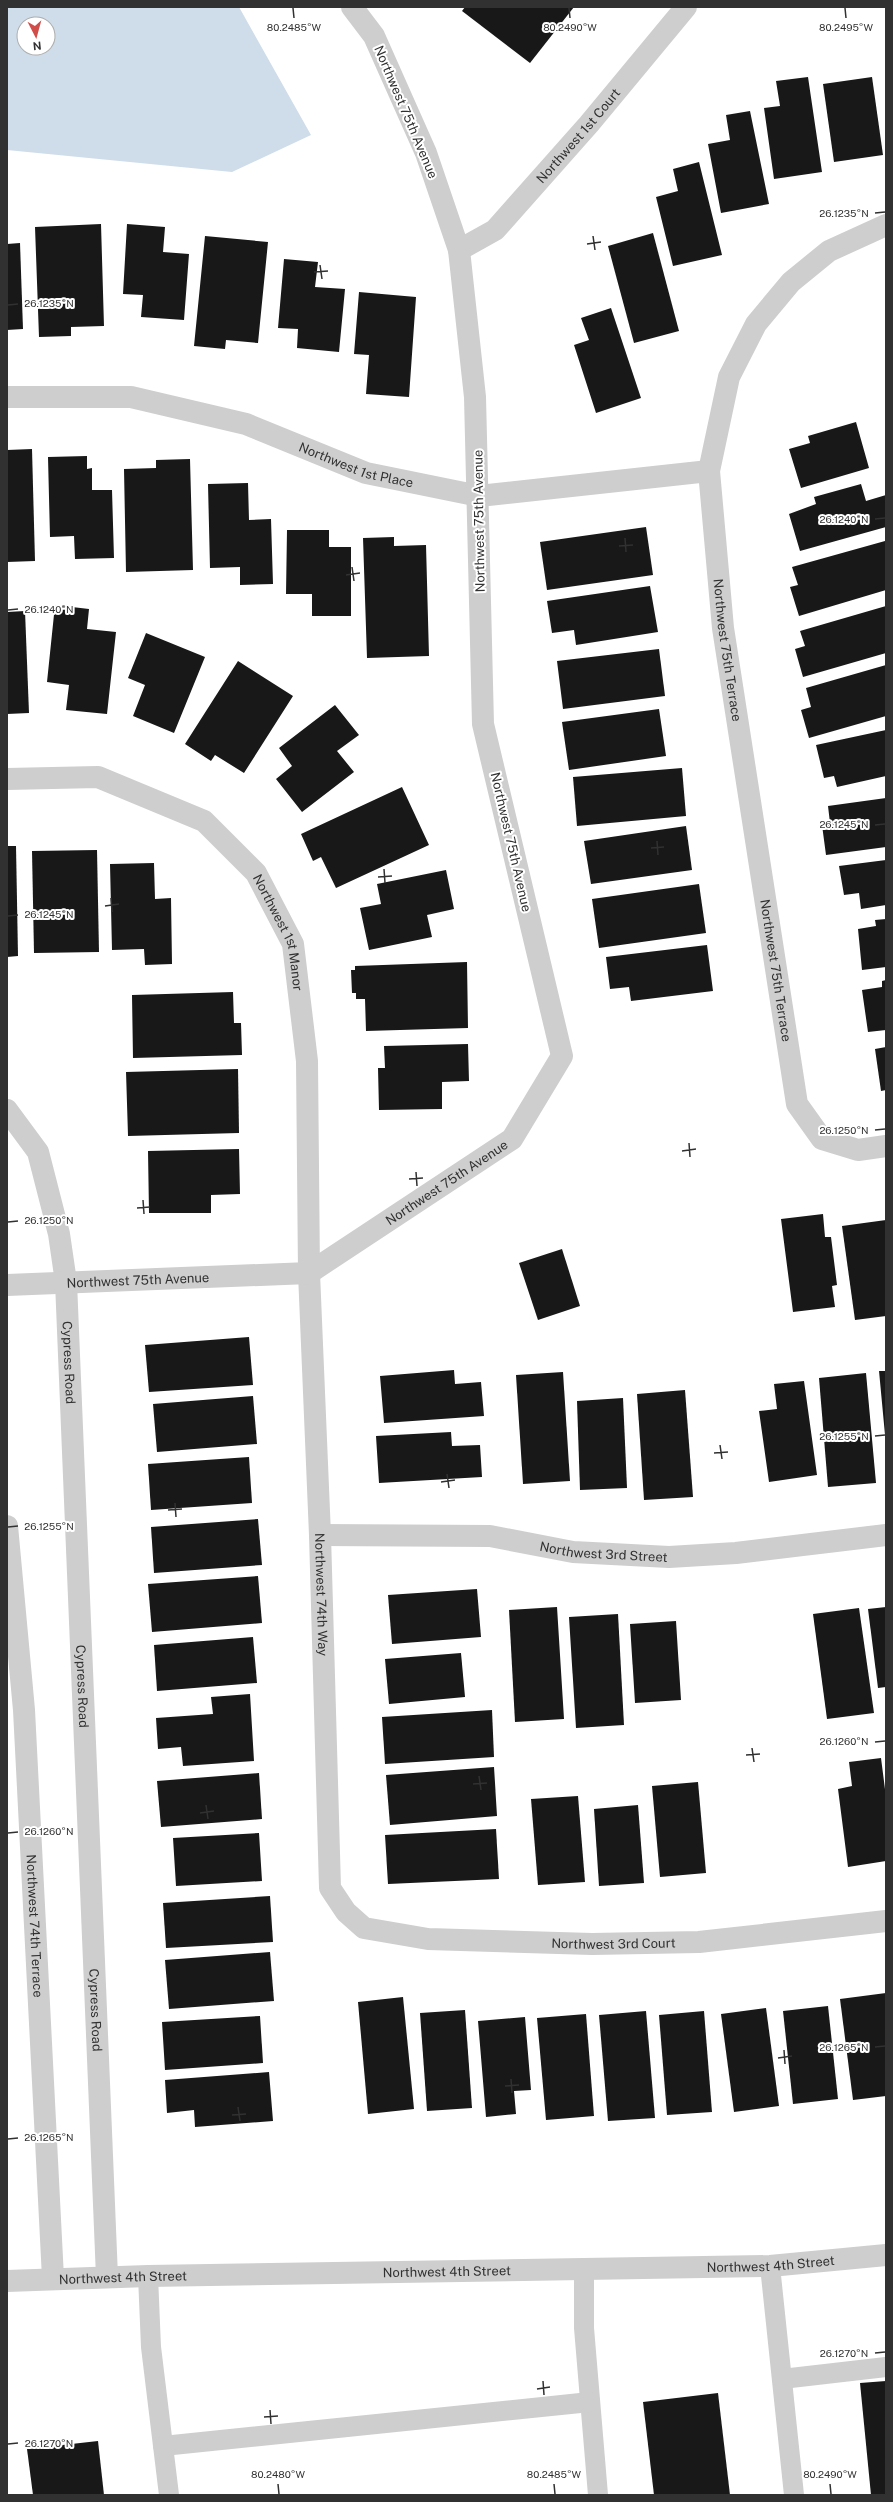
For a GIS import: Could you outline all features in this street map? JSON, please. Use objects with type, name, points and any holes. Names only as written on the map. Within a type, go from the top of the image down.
[{"type":"street","name":"Northwest 75th Avenue","points":[[7,1285],[309,1272],[512,1139],[562,1056],[483,724],[476,397],[459,250],[423,146],[374,36],[352,7]]},
{"type":"street","name":"Northwest 1st Court","points":[[459,250],[495,230],[589,124],[686,7]]},
{"type":"street","name":"Northwest 75th Terrace","points":[[886,225],[829,251],[791,282],[756,324],[730,377],[710,470],[723,628],[797,1104],[822,1139],[858,1150],[886,1146]]},
{"type":"street","name":"Northwest 1st Place","points":[[7,396],[131,398],[246,424],[366,473],[479,496],[710,470]]},
{"type":"street","name":"Northwest 1st Manor","points":[[7,779],[98,778],[204,821],[256,873],[294,944],[307,1061],[309,1272]]},
{"type":"street","name":"Cypress Road","points":[[7,1110],[38,1152],[59,1234],[66,1282],[107,2277]]},
{"type":"street","name":"Northwest 74th Way","points":[[309,1272],[320,1535],[330,1888],[346,1912]]},
{"type":"street","name":"Northwest 74th Terrace","points":[[7,1526],[24,1710],[53,2278]]},
{"type":"street","name":"Northwest 3rd Street","points":[[320,1535],[490,1536],[573,1552],[669,1557],[736,1553],[886,1535]]},
{"type":"street","name":"Northwest 3rd Court","points":[[346,1912],[364,1928],[428,1939],[592,1944],[699,1942],[886,1921]]},
{"type":"street","name":"Northwest 4th Street","points":[[7,2281],[53,2278],[148,2276],[770,2266],[886,2255]]},
{"type":"lane","points":[[770,2266],[794,2495]]},
{"type":"lane","points":[[584,2270],[584,2328],[598,2495]]},
{"type":"lane","points":[[148,2276],[151,2347],[169,2495]]},
{"type":"lane","points":[[782,2379],[886,2367]]},
{"type":"lane","points":[[163,2446],[590,2402]]},
{"type":"water","points":[[7,7],[239,7],[311,135],[232,172],[7,150]]},
{"type":"building","points":[[465,7],[574,7],[530,63],[462,11]]},
{"type":"building","points":[[808,77],[822,172],[774,179],[764,108],[780,106],[776,81]]},
{"type":"building","points":[[872,77],[883,155],[834,162],[823,84]]},
{"type":"building","points":[[750,111],[769,204],[721,213],[708,144],[730,140],[726,115]]},
{"type":"building","points":[[699,162],[722,255],[673,266],[656,197],[678,191],[673,169]]},
{"type":"building","points":[[101,224],[104,326],[71,327],[71,336],[39,337],[35,227]]},
{"type":"building","points":[[127,224],[165,227],[163,252],[189,254],[184,320],[141,317],[143,295],[123,294]]},
{"type":"building","points":[[653,233],[679,331],[634,343],[608,246]]},
{"type":"building","points":[[205,236],[268,242],[258,343],[226,340],[225,349],[194,346]]},
{"type":"building","points":[[20,243],[23,329],[7,330],[7,244]]},
{"type":"building","points":[[284,259],[318,262],[315,287],[345,289],[339,352],[297,348],[298,329],[278,328]]},
{"type":"building","points":[[359,292],[416,297],[409,397],[366,394],[369,355],[354,354]]},
{"type":"building","points":[[611,308],[641,398],[596,413],[574,345],[589,340],[581,318]]},
{"type":"building","points":[[856,422],[869,468],[801,488],[789,449],[810,443],[808,436]]},
{"type":"building","points":[[32,449],[35,561],[7,562],[7,450]]},
{"type":"building","points":[[87,456],[87,469],[92,468],[92,490],[112,490],[114,558],[75,559],[74,536],[50,537],[48,457]]},
{"type":"building","points":[[190,459],[193,570],[126,572],[124,469],[156,468],[156,460]]},
{"type":"building","points":[[248,483],[249,520],[271,519],[273,584],[240,585],[240,567],[210,568],[208,484]]},
{"type":"building","points":[[861,484],[866,501],[886,495],[886,527],[800,551],[789,514],[816,504],[814,497]]},
{"type":"building","points":[[646,527],[653,575],[547,590],[540,542]]},
{"type":"building","points":[[287,530],[329,530],[329,547],[351,547],[351,616],[312,616],[312,594],[286,594]]},
{"type":"building","points":[[394,537],[394,546],[426,545],[429,656],[367,658],[363,538]]},
{"type":"building","points":[[885,541],[886,590],[799,616],[790,587],[798,585],[792,567]]},
{"type":"building","points":[[650,586],[658,632],[576,645],[574,630],[552,633],[547,601]]},
{"type":"building","points":[[55,605],[89,609],[87,629],[116,632],[107,714],[66,710],[69,685],[47,682]]},
{"type":"building","points":[[886,606],[886,653],[803,677],[795,649],[805,646],[800,631]]},
{"type":"building","points":[[25,611],[29,713],[7,714],[7,612]]},
{"type":"building","points":[[146,633],[205,657],[174,733],[133,716],[145,685],[128,678]]},
{"type":"building","points":[[659,649],[665,696],[563,709],[557,661]]},
{"type":"building","points":[[238,661],[293,696],[244,773],[215,755],[211,761],[185,744]]},
{"type":"building","points":[[886,665],[886,716],[809,738],[801,710],[811,707],[806,688]]},
{"type":"building","points":[[335,705],[359,735],[337,751],[354,772],[302,812],[276,779],[292,766],[279,748]]},
{"type":"building","points":[[659,709],[666,756],[569,770],[562,722]]},
{"type":"building","points":[[886,730],[886,776],[837,787],[834,776],[824,778],[816,745]]},
{"type":"building","points":[[682,768],[686,816],[577,826],[573,777]]},
{"type":"building","points":[[402,787],[429,845],[336,888],[321,857],[313,861],[301,834]]},
{"type":"building","points":[[886,798],[886,847],[826,855],[822,825],[830,823],[828,806]]},
{"type":"building","points":[[686,826],[692,870],[591,884],[584,841]]},
{"type":"building","points":[[7,846],[16,846],[18,956],[7,957]]},
{"type":"building","points":[[97,850],[99,952],[34,953],[32,851]]},
{"type":"building","points":[[886,860],[886,905],[861,909],[859,893],[844,895],[839,866]]},
{"type":"building","points":[[154,863],[155,899],[171,898],[172,964],[145,965],[144,949],[112,950],[110,864]]},
{"type":"building","points":[[446,870],[454,909],[427,915],[432,937],[369,950],[360,908],[381,904],[377,884]]},
{"type":"building","points":[[699,884],[706,933],[599,948],[592,899]]},
{"type":"building","points":[[886,919],[886,967],[862,970],[858,929],[876,926],[875,920]]},
{"type":"building","points":[[707,945],[713,991],[631,1001],[629,987],[610,989],[606,957]]},
{"type":"building","points":[[467,962],[468,1028],[366,1031],[365,999],[356,999],[356,993],[352,993],[351,970],[355,970],[355,966]]},
{"type":"building","points":[[886,980],[886,1030],[868,1032],[862,990],[882,987],[882,981]]},
{"type":"building","points":[[233,992],[234,1023],[241,1023],[242,1055],[133,1058],[132,995]]},
{"type":"building","points":[[468,1044],[469,1081],[442,1082],[442,1109],[379,1110],[378,1068],[385,1068],[384,1046]]},
{"type":"building","points":[[886,1047],[886,1090],[881,1091],[875,1049]]},
{"type":"building","points":[[238,1069],[239,1133],[128,1136],[126,1072]]},
{"type":"building","points":[[239,1149],[240,1194],[211,1195],[211,1213],[149,1213],[148,1151]]},
{"type":"building","points":[[823,1214],[825,1237],[831,1237],[837,1285],[832,1286],[835,1307],[793,1312],[781,1219]]},
{"type":"building","points":[[886,1220],[886,1316],[855,1320],[842,1226]]},
{"type":"building","points":[[562,1249],[580,1306],[538,1320],[519,1263]]},
{"type":"building","points":[[249,1337],[253,1385],[149,1392],[145,1345]]},
{"type":"building","points":[[454,1370],[455,1384],[481,1382],[484,1416],[384,1423],[380,1376]]},
{"type":"building","points":[[879,1371],[886,1371],[886,1435],[885,1435]]},
{"type":"building","points":[[563,1372],[570,1481],[523,1484],[516,1375]]},
{"type":"building","points":[[866,1373],[876,1483],[828,1487],[819,1378]]},
{"type":"building","points":[[804,1381],[817,1475],[769,1482],[759,1411],[777,1409],[774,1384]]},
{"type":"building","points":[[685,1390],[693,1497],[644,1500],[637,1394]]},
{"type":"building","points":[[253,1396],[257,1444],[157,1452],[153,1404]]},
{"type":"building","points":[[623,1398],[627,1488],[580,1490],[577,1401]]},
{"type":"building","points":[[451,1432],[452,1446],[480,1445],[482,1477],[379,1483],[376,1436]]},
{"type":"building","points":[[249,1457],[252,1503],[151,1510],[148,1464]]},
{"type":"building","points":[[258,1519],[262,1565],[154,1573],[151,1527]]},
{"type":"building","points":[[258,1576],[262,1623],[152,1632],[148,1584]]},
{"type":"building","points":[[477,1589],[481,1637],[392,1644],[388,1595]]},
{"type":"building","points":[[557,1607],[564,1719],[515,1722],[509,1610]]},
{"type":"building","points":[[886,1607],[886,1687],[878,1688],[868,1609]]},
{"type":"building","points":[[859,1608],[874,1713],[827,1719],[813,1614]]},
{"type":"building","points":[[618,1614],[624,1725],[576,1728],[569,1617]]},
{"type":"building","points":[[676,1621],[681,1700],[635,1703],[630,1624]]},
{"type":"building","points":[[253,1637],[257,1683],[157,1691],[154,1645]]},
{"type":"building","points":[[461,1653],[465,1697],[389,1704],[385,1659]]},
{"type":"building","points":[[250,1694],[254,1761],[183,1766],[181,1747],[158,1749],[156,1718],[213,1714],[211,1697]]},
{"type":"building","points":[[492,1710],[494,1757],[385,1764],[382,1717]]},
{"type":"building","points":[[881,1758],[886,1797],[886,1861],[848,1867],[838,1789],[852,1786],[849,1762]]},
{"type":"building","points":[[494,1767],[497,1816],[390,1825],[386,1775]]},
{"type":"building","points":[[259,1773],[262,1819],[161,1827],[157,1781]]},
{"type":"building","points":[[698,1782],[706,1873],[660,1877],[652,1786]]},
{"type":"building","points":[[578,1796],[585,1882],[538,1885],[531,1799]]},
{"type":"building","points":[[638,1805],[644,1883],[599,1886],[594,1809]]},
{"type":"building","points":[[496,1829],[499,1879],[388,1884],[385,1835]]},
{"type":"building","points":[[259,1833],[262,1881],[176,1886],[173,1838]]},
{"type":"building","points":[[270,1896],[273,1942],[166,1948],[163,1903]]},
{"type":"building","points":[[270,1952],[274,2001],[169,2009],[165,1960]]},
{"type":"building","points":[[886,1993],[886,2096],[853,2100],[840,1999]]},
{"type":"building","points":[[403,1997],[414,2109],[368,2114],[358,2002]]},
{"type":"building","points":[[828,2006],[838,2099],[793,2104],[783,2011]]},
{"type":"building","points":[[766,2008],[779,2106],[734,2112],[721,2014]]},
{"type":"building","points":[[465,2010],[472,2108],[427,2111],[420,2013]]},
{"type":"building","points":[[646,2011],[655,2118],[608,2121],[599,2015]]},
{"type":"building","points":[[704,2011],[712,2112],[667,2115],[659,2015]]},
{"type":"building","points":[[586,2014],[594,2116],[546,2120],[537,2018]]},
{"type":"building","points":[[260,2016],[263,2063],[165,2070],[162,2022]]},
{"type":"building","points":[[525,2017],[531,2090],[514,2091],[516,2114],[486,2117],[478,2021]]},
{"type":"building","points":[[269,2072],[273,2121],[195,2127],[194,2110],[167,2113],[165,2080]]},
{"type":"building","points":[[886,2381],[886,2495],[871,2495],[860,2383]]},
{"type":"building","points":[[718,2393],[730,2495],[654,2495],[643,2402]]},
{"type":"building","points":[[98,2441],[104,2495],[33,2495],[27,2449]]}]
